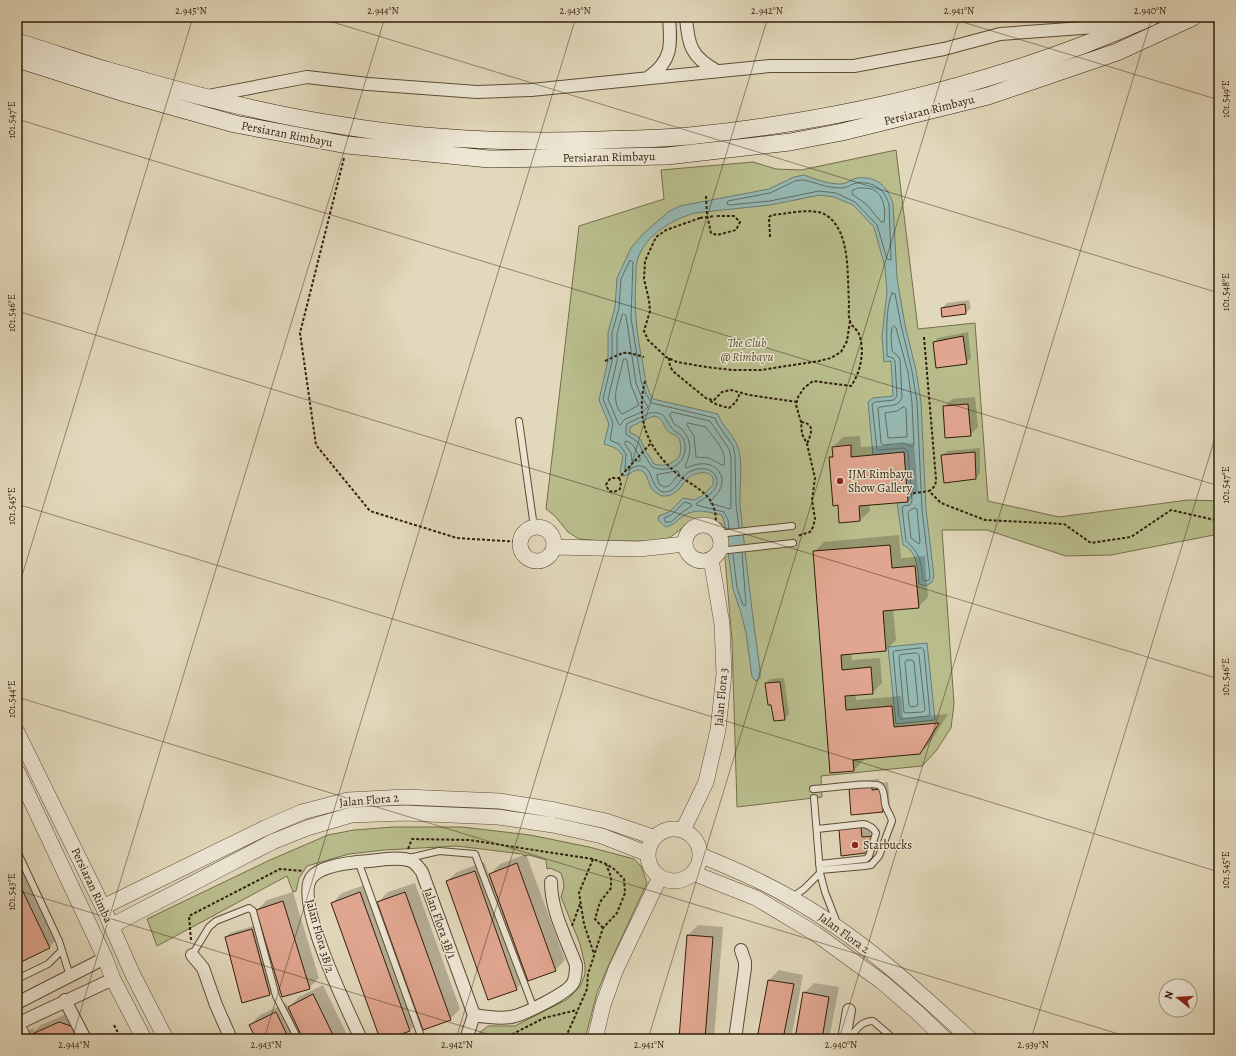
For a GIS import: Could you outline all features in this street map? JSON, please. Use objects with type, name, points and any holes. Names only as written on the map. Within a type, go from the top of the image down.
[{"type":"main road","name":"Persiaran Rimbayu","points":[[17,59],[120,92],[234,124],[347,145],[489,159],[667,156],[790,142],[842,132],[988,96],[1117,52],[1193,17]]},
{"type":"main road","name":"Persiaran Rimbayu","points":[[17,42],[106,70],[260,111],[334,124],[411,134],[486,140],[548,142],[686,137],[812,119],[888,104],[990,77],[1038,62],[1094,42],[1143,20]]},
{"type":"street","points":[[649,77],[660,68],[667,58],[670,42],[669,17]]},
{"type":"street","points":[[686,17],[689,43],[693,52],[699,59],[717,71]]},
{"type":"street","points":[[203,97],[307,77],[368,84],[477,92],[531,90],[770,66],[854,66],[944,49],[1000,34],[1143,20]]},
{"type":"street","points":[[704,525],[718,528],[721,539],[718,554],[699,560],[690,554],[685,544],[689,533],[693,528],[704,525]]},
{"type":"street","points":[[534,527],[545,529],[549,532],[554,541],[554,547],[548,557],[543,560],[532,560],[523,553],[520,542],[525,532],[534,527]]},
{"type":"street","points":[[554,547],[639,549],[685,544]]},
{"type":"street","name":"Jalan Flora 3","points":[[683,830],[706,782],[718,730],[724,674],[718,554]]},
{"type":"street","name":"Persiaran Rimba","points":[[17,732],[103,907],[133,975],[166,1039]]},
{"type":"street","name":"Persiaran Rimba","points":[[17,771],[105,958],[113,979],[144,1039]]},
{"type":"street","name":"Jalan Flora 2","points":[[103,907],[265,828],[302,812],[348,800],[405,797],[500,801],[556,810],[606,821],[653,837]]},
{"type":"street","name":"Jalan Flora 2","points":[[111,926],[272,842],[307,828],[351,815],[405,813],[498,817],[553,825],[602,836],[648,854]]},
{"type":"street","points":[[675,828],[690,834],[696,841],[700,855],[698,866],[693,873],[686,878],[677,881],[668,881],[660,877],[649,863],[649,846],[653,837],[667,829],[675,828]]},
{"type":"street","name":"Jalan Flora 2","points":[[700,855],[765,883],[838,927],[930,1001],[970,1039]]},
{"type":"street","points":[[316,872],[325,868],[358,861],[404,859]]},
{"type":"street","name":"Jalan Flora 3B/1","points":[[404,859],[417,865],[422,872],[474,1015]]},
{"type":"street","name":"Jalan Flora 3B/2","points":[[316,872],[310,878],[307,890],[312,917],[333,981],[361,1039]]},
{"type":"street","name":"Jalan Flora 2","points":[[693,873],[756,898],[816,934],[882,982],[945,1039]]},
{"type":"street","points":[[595,1039],[616,969],[660,877]]},
{"type":"street","points":[[466,1039],[474,1015],[498,1018],[512,1017],[534,1009],[568,989],[573,983],[576,974],[576,965],[553,905],[551,882]]},
{"type":"street","points":[[735,1039],[745,968],[745,962],[741,950]]},
{"type":"street","points":[[192,955],[203,968],[223,1022],[231,1039]]},
{"type":"street","points":[[17,1003],[105,958]]},
{"type":"street","points":[[18,1023],[113,979]]},
{"type":"street","points":[[65,1000],[85,1039]]},
{"type":"street","points":[[844,1039],[849,1010]]},
{"type":"lane","points":[[519,421],[534,527]]},
{"type":"lane","points":[[718,528],[746,530],[792,526]]},
{"type":"lane","points":[[718,554],[793,540]]},
{"type":"lane","points":[[813,789],[860,784],[878,785],[883,791],[885,804],[892,821],[879,856],[871,864],[865,866],[820,869]]},
{"type":"lane","points":[[814,798],[820,869],[825,892],[838,927]]},
{"type":"lane","points":[[791,898],[804,889],[820,869],[866,859],[869,856],[876,833],[872,827],[863,824],[816,829]]},
{"type":"lane","points":[[17,851],[59,941],[70,976]]},
{"type":"lane","points":[[404,859],[439,851],[475,854],[534,1009]]},
{"type":"lane","points":[[358,861],[422,1039]]},
{"type":"lane","points":[[192,955],[209,927],[216,921],[249,908],[253,911],[276,996],[298,1039]]},
{"type":"lane","points":[[17,978],[48,964],[62,950]]},
{"type":"lane","points":[[849,1039],[861,1024],[868,1021],[873,1021],[894,1039]]},
{"type":"lane","points":[[18,1023],[29,1039]]},
{"type":"path","points":[[347,145],[300,333],[316,445],[370,511],[457,538],[520,542]]},
{"type":"path","points":[[706,197],[707,215],[711,233],[717,235],[736,230],[740,222],[734,216],[715,216],[700,218],[666,230],[656,237],[645,261],[644,278],[650,311],[644,331],[648,340],[655,348],[669,358],[677,362],[706,367],[732,370],[761,370],[819,361],[831,358],[841,352],[847,341],[850,321],[846,252],[842,236],[835,223],[825,214],[814,211],[772,215],[769,217],[770,237]]},
{"type":"path","points":[[793,540],[810,532],[815,519],[812,500],[815,478],[807,444],[802,434],[801,422],[796,405],[798,397],[804,388],[813,381],[851,386],[857,378],[860,369],[861,347],[858,333],[850,321]]},
{"type":"path","points":[[908,494],[929,491],[936,483],[924,337]]},
{"type":"path","points":[[607,360],[621,352],[643,357]]},
{"type":"path","points":[[669,358],[670,367],[674,372],[703,397],[718,405],[729,408],[736,402],[740,393]]},
{"type":"path","points":[[645,381],[641,407],[643,422],[650,444],[665,463],[688,482],[702,491],[710,499],[715,511],[718,528]]},
{"type":"path","points":[[707,399],[714,400],[726,390],[797,402]]},
{"type":"path","points":[[801,422],[806,423],[810,427],[811,434],[807,444]]},
{"type":"path","points":[[619,477],[621,482],[620,488],[614,492],[609,491],[606,485],[608,481],[611,478],[619,477],[650,444]]},
{"type":"path","points":[[929,491],[941,504],[985,520],[1064,524],[1091,543],[1131,537],[1171,510],[1219,521]]},
{"type":"path","points":[[592,859],[579,893],[584,924],[594,955]]},
{"type":"path","points":[[603,928],[595,919],[600,902],[612,888],[611,878],[606,864]]},
{"type":"path","points":[[192,955],[189,916],[280,869],[316,872]]},
{"type":"path","points":[[567,941],[580,902]]},
{"type":"path","points":[[503,1039],[544,1018],[578,1009]]},
{"type":"path","points":[[114,1025],[121,1039]]},
{"type":"green space","name":"The Club @ Rimbayu","points":[[896,150],[918,329],[975,323],[988,501],[1059,517],[1188,500],[1219,501],[1219,534],[1111,555],[1066,556],[987,530],[942,530],[954,704],[951,728],[936,751],[922,766],[821,776],[822,797],[737,807],[732,640],[722,524],[710,519],[702,518],[693,520],[669,538],[652,541],[602,541],[579,539],[568,532],[555,516],[546,509],[579,226],[664,199],[661,170],[753,162],[776,169],[801,170]]},
{"type":"green space","points":[[393,827],[462,827],[530,835],[589,847],[634,859],[641,866],[647,883],[597,993],[585,1039],[475,1039],[477,1035],[488,1026],[515,1026],[568,999],[581,985],[585,974],[585,965],[580,944],[561,897],[564,886],[561,873],[550,868],[547,869],[546,860],[529,855],[525,856],[522,854],[457,846],[384,850],[349,854],[307,866],[299,878],[296,891],[293,892],[287,876],[157,946],[147,919],[270,860],[328,835],[354,830]]},
{"type":"water","points":[[804,175],[835,184],[845,183],[857,178],[870,179],[884,187],[891,198],[893,204],[897,278],[921,402],[926,510],[934,576],[932,582],[926,586],[919,584],[916,562],[912,552],[903,545],[897,502],[908,502],[904,453],[873,455],[868,402],[873,398],[893,396],[891,361],[884,362],[882,336],[887,292],[885,267],[874,227],[853,205],[834,197],[820,195],[770,205],[695,213],[663,227],[644,245],[636,268],[636,316],[645,378],[653,399],[718,414],[737,445],[741,466],[740,505],[760,669],[760,678],[756,681],[752,677],[746,633],[733,589],[722,515],[701,511],[692,512],[666,527],[658,520],[659,516],[669,512],[683,498],[694,500],[702,496],[713,485],[713,478],[711,475],[704,473],[693,475],[689,477],[673,494],[662,496],[652,489],[647,476],[641,470],[633,471],[623,476],[620,472],[623,456],[617,449],[604,444],[609,424],[599,400],[608,360],[608,333],[615,307],[617,278],[631,248],[643,234],[668,212],[680,206],[769,189],[794,177]],"holes":[[[651,417],[657,417],[662,420],[667,430],[679,439],[681,449],[680,455],[675,461],[665,465],[654,464],[640,439],[630,433],[630,427]]]},
{"type":"water","points":[[927,643],[935,720],[896,724],[888,647]]},
{"type":"building","points":[[965,304],[966,314],[942,317],[941,308]]},
{"type":"building","points":[[963,336],[967,364],[936,368],[933,342]]},
{"type":"building","points":[[968,404],[971,436],[945,438],[943,406]]},
{"type":"building","points":[[851,445],[851,457],[904,452],[908,502],[859,506],[860,521],[839,523],[838,505],[833,506],[829,457],[833,457],[832,447]]},
{"type":"building","points":[[975,452],[976,479],[944,483],[941,455]]},
{"type":"building","points":[[890,545],[892,568],[915,566],[919,608],[883,611],[886,651],[841,655],[842,670],[871,667],[873,694],[845,696],[846,710],[892,706],[894,727],[939,723],[920,754],[853,760],[854,771],[830,773],[813,551]]},
{"type":"building","points":[[780,682],[785,720],[774,721],[771,705],[768,705],[765,683]]},
{"type":"building","points":[[872,786],[872,790],[881,789],[883,812],[851,815],[849,788]]},
{"type":"building","name":"Starbucks","points":[[861,827],[862,837],[874,836],[866,853],[841,856],[839,829]]},
{"type":"building","points":[[517,863],[556,971],[528,981],[489,874]]},
{"type":"building","points":[[475,871],[517,990],[488,1000],[446,881]]},
{"type":"building","points":[[17,879],[50,948],[17,964]]},
{"type":"building","points":[[360,892],[410,1031],[388,1039],[380,1039],[331,903]]},
{"type":"building","points":[[405,892],[451,1020],[423,1030],[377,902]]},
{"type":"building","points":[[283,901],[310,989],[282,997],[256,910]]},
{"type":"building","points":[[252,929],[270,995],[242,1003],[225,937]]},
{"type":"building","points":[[687,935],[713,937],[705,1039],[679,1039]]},
{"type":"building","points":[[768,980],[794,984],[783,1039],[757,1039]]},
{"type":"building","points":[[803,992],[829,997],[822,1039],[795,1039]]},
{"type":"building","points":[[313,994],[335,1039],[303,1039],[288,1007]]},
{"type":"building","points":[[276,1012],[289,1039],[256,1039],[249,1025]]},
{"type":"building","points":[[59,1022],[71,1026],[78,1039],[32,1039],[30,1035]]},
{"type":"place","name":"IJM Rimbayu Show Gallery","points":[[840,481]]},
{"type":"place","name":"Starbucks","points":[[855,845]]}]
